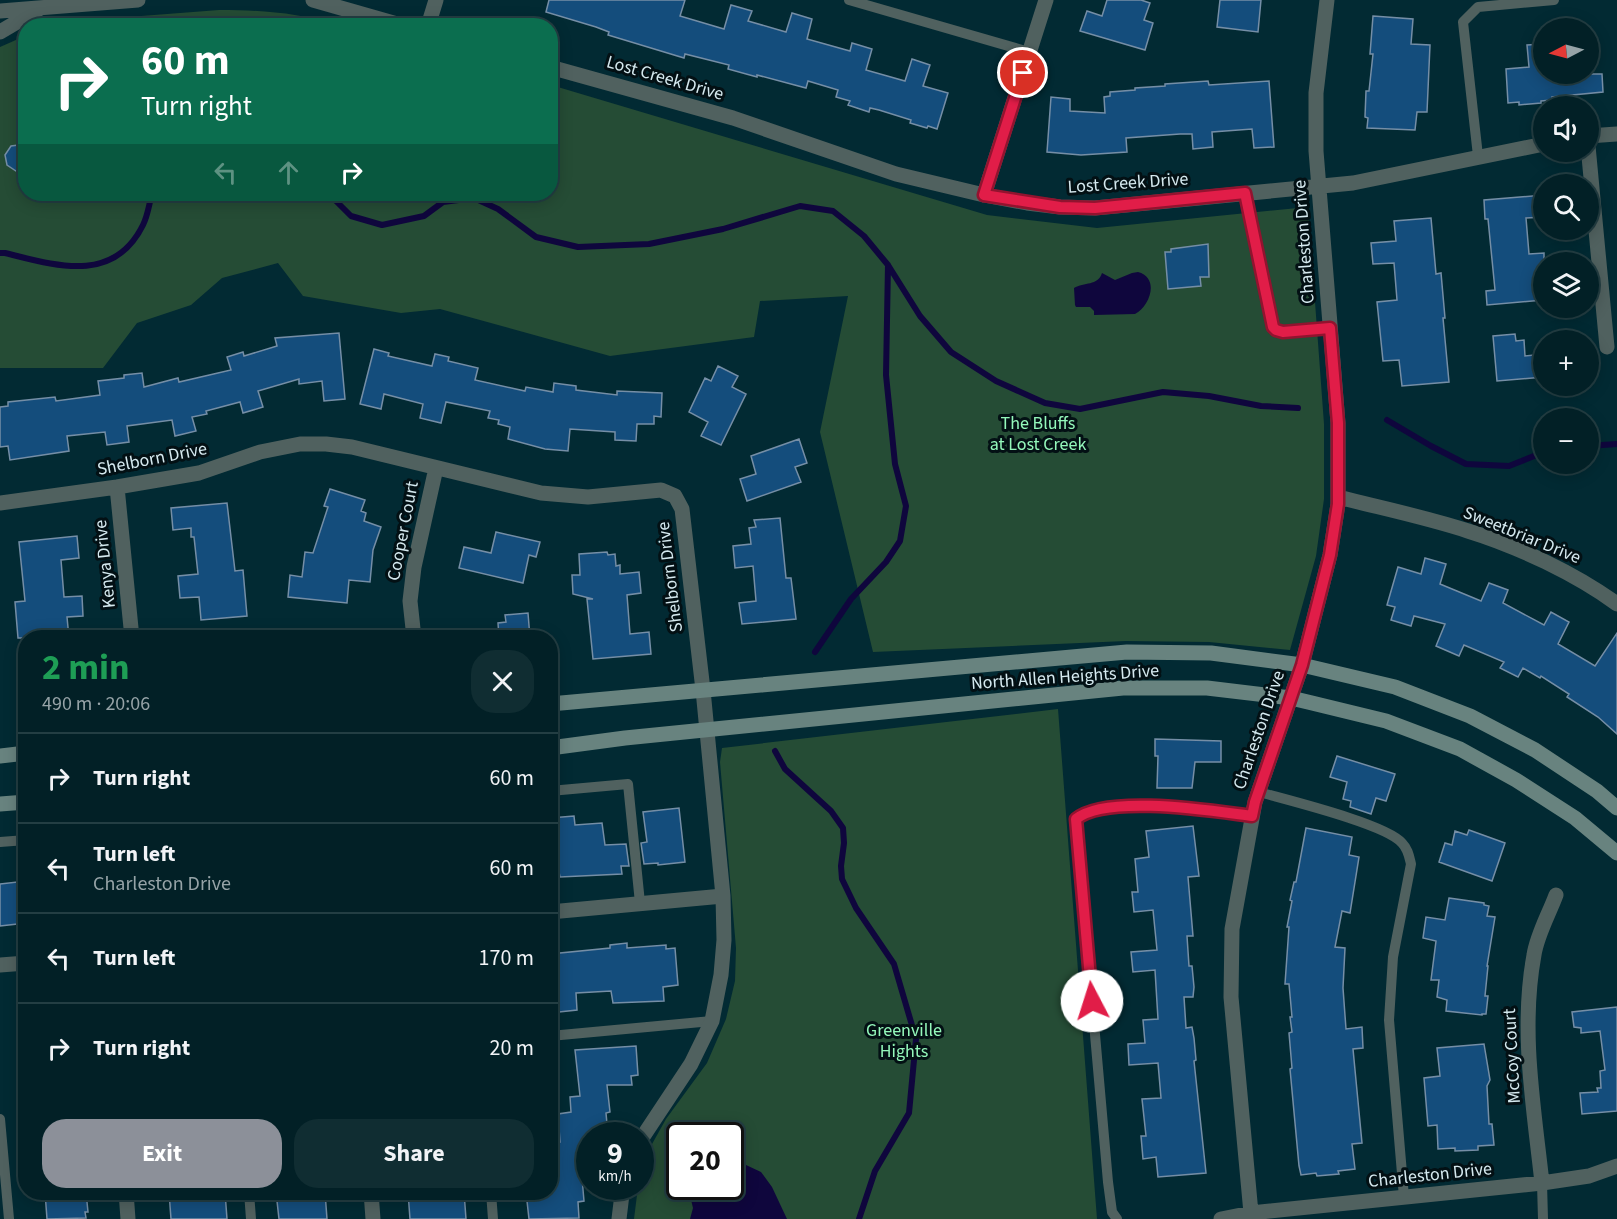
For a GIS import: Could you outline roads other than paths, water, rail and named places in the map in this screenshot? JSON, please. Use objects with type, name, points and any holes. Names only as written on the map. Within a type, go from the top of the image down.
[{"type":"main road","name":"North Allen Heights Drive","points":[[558,703],[1127,652],[1211,653],[1302,665],[1395,687],[1470,716],[1535,750],[1597,791],[1617,808]]},
{"type":"main road","name":"North Allen Heights Drive","points":[[558,747],[625,738],[1123,688],[1207,688],[1291,698],[1386,721],[1460,749],[1516,780],[1575,818],[1617,853]]},
{"type":"main road","points":[[0,756],[18,754]]},
{"type":"main road","points":[[0,804],[18,803]]},
{"type":"street","points":[[0,11],[138,0]]},
{"type":"street","points":[[313,0],[376,18]]},
{"type":"street","points":[[430,18],[436,0]]},
{"type":"street","points":[[984,195],[1046,0]]},
{"type":"street","name":"Charleston Drive","points":[[1327,0],[1316,93],[1316,151],[1338,423],[1338,497],[1330,555],[1302,665],[1258,792],[1252,816],[1232,929],[1231,997],[1251,1216],[1542,1183],[1589,1176],[1617,1166]]},
{"type":"street","points":[[24,18],[43,7]]},
{"type":"street","points":[[0,32],[18,22]]},
{"type":"street","name":"Lost Creek Drive","points":[[558,69],[733,118],[896,174],[984,195],[1060,207],[1095,208],[1353,183],[1533,146]]},
{"type":"street","points":[[1599,135],[1617,134]]},
{"type":"street","points":[[1590,162],[1607,347]]},
{"type":"street","name":"Shelborn Drive","points":[[0,503],[199,473],[260,452],[300,444],[352,447],[541,493],[588,496],[661,490],[675,496],[682,509],[703,690],[723,896],[724,939],[721,975],[712,1022],[691,1064],[653,1122]]},
{"type":"street","name":"Cooper Court","points":[[413,630],[410,601],[414,567],[436,468]]},
{"type":"street","name":"Kenya Drive","points":[[117,487],[131,630]]},
{"type":"street","name":"Sweetbriar Drive","points":[[1338,497],[1468,531],[1530,556],[1593,586],[1617,604]]},
{"type":"street","name":"McCoy Court","points":[[1542,1183],[1527,1038],[1528,1004],[1534,953],[1556,895]]},
{"type":"street","points":[[558,911],[723,896]]},
{"type":"street","points":[[0,965],[18,964]]},
{"type":"street","points":[[127,1200],[128,1219]]},
{"type":"street","points":[[371,1200],[373,1219]]},
{"type":"street","points":[[619,1219],[621,1200]]},
{"type":"street","points":[[1221,1219],[1251,1216]]},
{"type":"lane","points":[[849,0],[1029,52]]},
{"type":"lane","points":[[1478,156],[1463,22],[1478,7],[1554,0]]},
{"type":"lane","points":[[1245,193],[1273,327],[1283,332],[1330,328]]},
{"type":"lane","points":[[558,790],[628,784],[640,903]]},
{"type":"lane","points":[[1258,792],[1336,814],[1384,831],[1401,841],[1408,852],[1411,864],[1393,957],[1389,1020],[1404,1197]]},
{"type":"lane","points":[[1117,1219],[1112,1212],[1108,1182],[1076,819],[1083,813],[1119,806],[1202,810],[1252,816]]},
{"type":"lane","points":[[0,842],[18,841]]},
{"type":"lane","points":[[558,1035],[712,1022]]},
{"type":"lane","points":[[0,1119],[9,1219]]},
{"type":"lane","points":[[1542,1183],[1543,1219]]},
{"type":"lane","points":[[250,1200],[251,1219]]},
{"type":"lane","points":[[492,1200],[493,1219]]},
{"type":"waterway","points":[[0,253],[64,265],[83,266],[100,263],[117,256],[131,244],[145,221],[150,201]]},
{"type":"waterway","points":[[336,201],[351,216],[382,225],[424,216],[443,202],[451,201]]},
{"type":"waterway","points":[[481,201],[498,209],[536,237],[578,247],[649,244],[723,229],[800,206],[833,211],[864,236],[888,265],[920,316],[951,352],[996,381],[1045,403],[1080,409],[1163,392],[1209,396],[1261,406],[1298,408]]},
{"type":"waterway","points":[[815,652],[851,599],[886,562],[900,541],[906,506],[895,464],[886,375],[888,265]]},
{"type":"waterway","points":[[1387,420],[1466,464],[1509,466],[1533,456]]},
{"type":"waterway","points":[[1599,445],[1617,444]]},
{"type":"waterway","points":[[775,751],[785,769],[831,811],[843,828],[842,879],[856,908],[894,964],[916,1039],[909,1113],[875,1171],[859,1219]]},
{"type":"park label","name":"The Bluffs at Lost Creek","points":[[1038,433]]},
{"type":"park label","name":"Greenville Hights","points":[[904,1040]]}]
